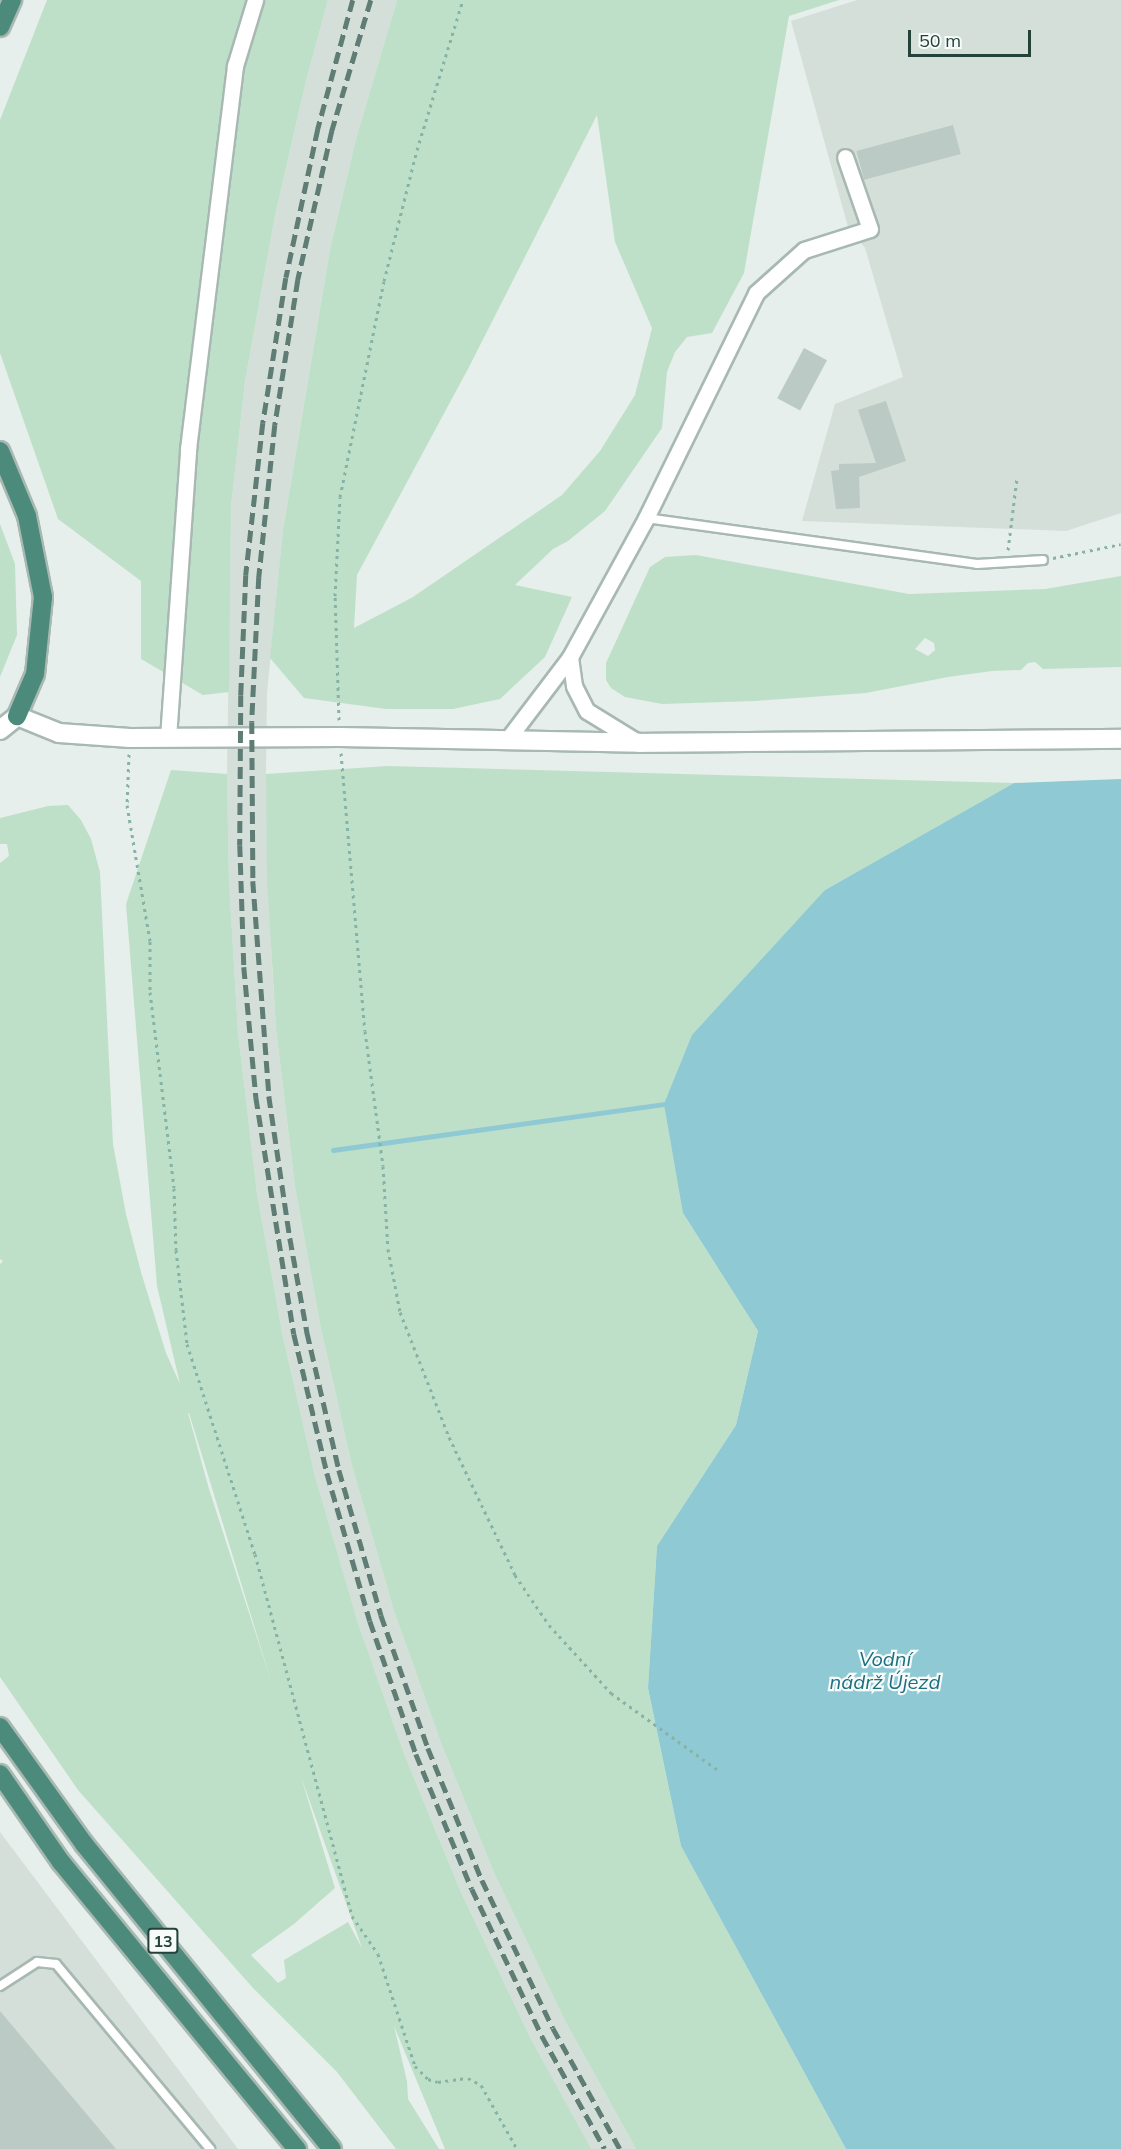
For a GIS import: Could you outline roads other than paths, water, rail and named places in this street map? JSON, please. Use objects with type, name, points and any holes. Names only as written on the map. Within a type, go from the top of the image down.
[{"type":"highway","points":[[0,27],[12,0]]},
{"type":"highway","points":[[0,451],[27,516],[43,597],[35,674],[17,716]]},
{"type":"highway","name":"13","points":[[0,1727],[84,1844],[332,2149]]},
{"type":"highway","name":"13","points":[[0,1774],[61,1862],[297,2149]]},
{"type":"street","points":[[168,738],[189,437],[235,66],[255,0]]},
{"type":"street","points":[[507,740],[570,657],[646,518],[756,293],[804,250],[870,229],[845,157]]},
{"type":"street","points":[[570,657],[574,686],[588,711],[639,742]]},
{"type":"street","points":[[0,729],[17,716],[59,733],[130,738],[340,737],[639,742],[1121,739]]},
{"type":"lane","points":[[646,518],[977,564],[1043,560]]},
{"type":"lane","points":[[0,1986],[37,1962],[56,1964],[210,2149]]},
{"type":"water","name":"Vodní nádrž Újezd","points":[[1121,779],[1121,2149],[846,2149],[681,1846],[648,1688],[657,1546],[736,1425],[758,1331],[683,1213],[664,1104],[692,1035],[825,890],[1014,783]]},
{"type":"waterway","points":[[333,1150],[671,1103]]},
{"type":"railway","points":[[353,0],[318,129],[286,278],[263,423],[246,575],[241,695],[240,845],[244,967],[256,1097],[294,1334],[327,1473],[370,1621],[416,1754],[472,1889],[542,2036],[605,2149]]},
{"type":"railway","points":[[371,0],[332,131],[298,280],[275,425],[259,577],[252,722],[253,881],[269,1096],[290,1238],[307,1332],[339,1470],[381,1615],[428,1748],[482,1880],[553,2028],[620,2149]]}]
